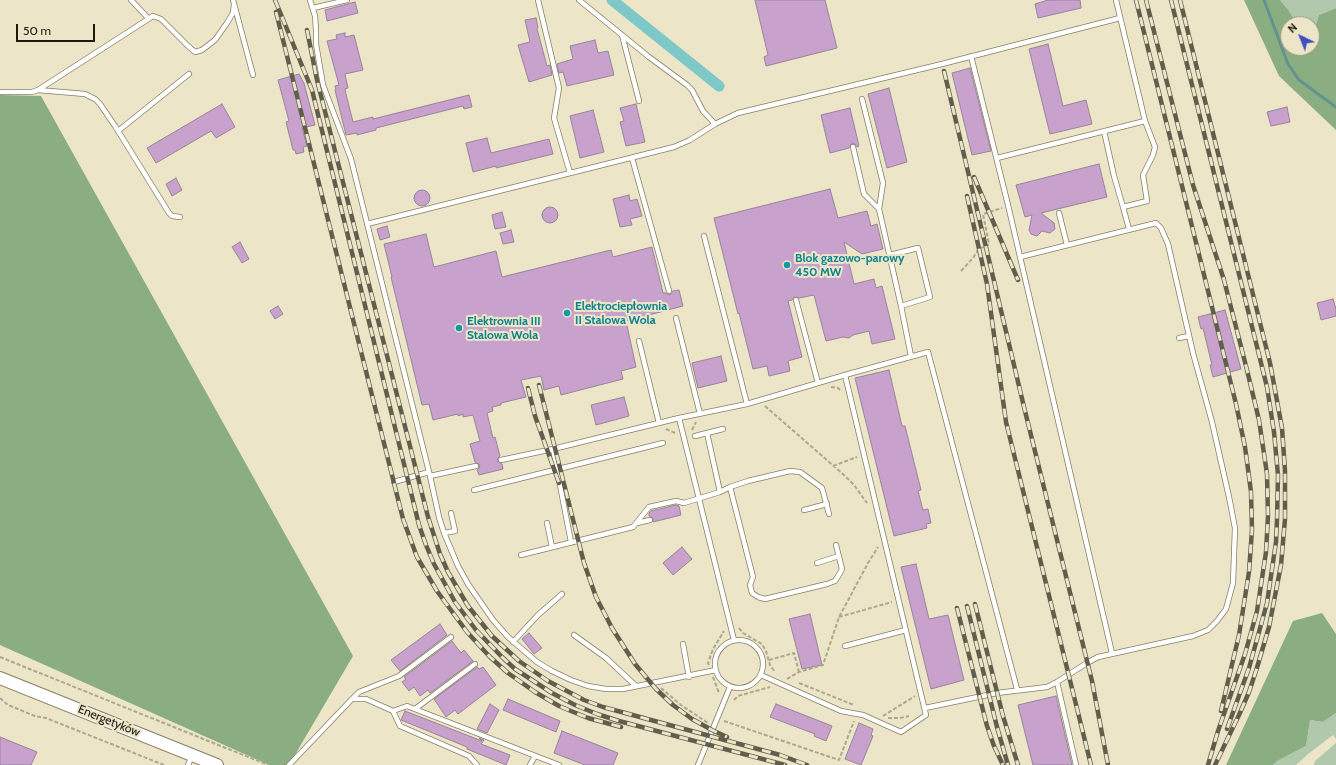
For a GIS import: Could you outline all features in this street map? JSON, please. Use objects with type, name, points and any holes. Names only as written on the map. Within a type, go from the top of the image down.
[{"type":"main road","name":"Energetyków","points":[[0,678],[190,760],[217,765]]},
{"type":"lane","points":[[131,0],[148,18]]},
{"type":"lane","points":[[310,0],[313,8],[316,44],[323,85],[351,159],[430,474],[439,517],[455,559],[468,584],[493,620],[513,642],[537,662],[552,671],[588,686],[606,689],[623,689],[713,671]]},
{"type":"lane","points":[[313,8],[347,0]]},
{"type":"lane","points":[[538,0],[558,88],[554,118],[570,173]]},
{"type":"lane","points":[[579,0],[687,85],[692,90],[703,111],[715,124]]},
{"type":"lane","points":[[1116,0],[1145,121],[1155,147],[1153,155],[1143,175],[1147,201],[1123,207]]},
{"type":"lane","points":[[0,92],[32,92],[38,90],[153,16],[161,19],[195,52],[202,50],[215,40],[227,23],[233,13],[233,2]]},
{"type":"lane","points":[[233,2],[253,75]]},
{"type":"lane","points":[[367,224],[674,147],[690,140],[715,124],[738,113],[1120,18]]},
{"type":"lane","points":[[622,35],[639,100]]},
{"type":"lane","points":[[971,56],[997,158],[1112,653]]},
{"type":"lane","points":[[118,131],[189,74]]},
{"type":"lane","points":[[38,90],[85,94],[95,99],[118,131],[169,213],[172,216],[180,217]]},
{"type":"lane","points":[[862,99],[883,183],[879,209],[911,356]]},
{"type":"lane","points":[[997,158],[1145,121]]},
{"type":"lane","points":[[1104,131],[1114,176],[1129,229]]},
{"type":"lane","points":[[854,148],[864,194],[879,209]]},
{"type":"lane","points":[[632,158],[669,291]]},
{"type":"lane","points":[[1059,213],[1067,245]]},
{"type":"lane","points":[[924,708],[1017,689],[1047,687],[1098,657],[1193,636],[1208,630],[1218,621],[1226,609],[1233,583],[1235,528],[1229,497],[1212,422],[1164,233],[1156,223],[1020,256]]},
{"type":"lane","points":[[704,236],[746,404]]},
{"type":"lane","points":[[890,255],[918,248],[927,283],[930,297],[901,306]]},
{"type":"lane","points":[[796,300],[818,383]]},
{"type":"lane","points":[[676,318],[700,414]]},
{"type":"lane","points":[[1179,338],[1189,336]]},
{"type":"lane","points":[[639,341],[660,423]]},
{"type":"lane","points":[[501,460],[553,449],[679,418],[746,404],[928,352],[1017,689]]},
{"type":"lane","points":[[761,675],[842,711],[863,715],[901,732],[926,715],[845,375]]},
{"type":"lane","points":[[679,418],[734,640]]},
{"type":"lane","points":[[693,435],[723,429]]},
{"type":"lane","points":[[706,433],[720,492]]},
{"type":"lane","points":[[474,490],[663,444]]},
{"type":"lane","points":[[553,449],[571,542]]},
{"type":"lane","points":[[394,482],[476,466]]},
{"type":"lane","points":[[521,555],[633,527],[649,507],[676,501],[684,503],[720,492],[730,487],[790,471],[800,472],[822,488],[830,514]]},
{"type":"lane","points":[[730,487],[753,577],[750,585],[752,593],[758,597],[764,599],[835,581],[842,569],[836,545]]},
{"type":"lane","points":[[804,510],[827,504]]},
{"type":"lane","points":[[444,533],[455,531],[451,513]]},
{"type":"lane","points":[[637,523],[650,520]]},
{"type":"lane","points":[[547,524],[552,547]]},
{"type":"lane","points":[[817,563],[839,556]]},
{"type":"lane","points":[[513,642],[538,615],[562,594]]},
{"type":"lane","points":[[845,646],[906,630]]},
{"type":"lane","points":[[574,635],[606,658],[636,686]]},
{"type":"lane","points":[[289,765],[359,692],[399,676],[451,637]]},
{"type":"lane","points":[[742,639],[749,641],[761,652],[764,667],[761,675],[757,681],[744,688],[730,687],[713,671],[715,659],[720,649],[724,645],[734,640],[742,639]]},
{"type":"lane","points":[[683,644],[689,677]]},
{"type":"lane","points":[[415,709],[475,664]]},
{"type":"lane","points":[[1057,682],[1076,765]]},
{"type":"lane","points":[[698,765],[730,687]]},
{"type":"lane","points":[[352,699],[366,699],[393,711],[400,726],[469,756],[477,765]]},
{"type":"lane","points":[[393,711],[407,706],[559,765]]},
{"type":"lane","points":[[530,765],[534,756]]},
{"type":"path","points":[[961,271],[973,258],[978,249],[989,244],[983,214],[1008,205]]},
{"type":"path","points":[[828,387],[838,388],[843,392]]},
{"type":"path","points":[[761,403],[854,485],[868,504]]},
{"type":"path","points":[[693,435],[692,428],[699,420]]},
{"type":"path","points":[[660,423],[664,429],[676,434]]},
{"type":"path","points":[[833,466],[858,456],[860,464]]},
{"type":"path","points":[[732,703],[738,696],[768,688],[798,672],[823,665],[839,617],[880,544],[882,551]]},
{"type":"path","points":[[839,617],[894,601]]},
{"type":"path","points":[[736,623],[743,633],[762,644],[773,671],[779,674]]},
{"type":"path","points":[[719,694],[713,671],[708,663],[713,649],[724,631],[724,626]]},
{"type":"path","points":[[769,660],[794,653],[798,672]]},
{"type":"path","points":[[0,657],[268,765]]},
{"type":"path","points":[[784,676],[860,708]]},
{"type":"path","points":[[656,683],[681,705],[708,723]]},
{"type":"path","points":[[912,716],[900,718],[882,716],[916,695],[917,699]]},
{"type":"path","points":[[0,698],[8,705],[35,716],[46,718],[164,765]]},
{"type":"path","points":[[722,727],[724,721],[839,760],[854,721],[858,720],[863,715]]},
{"type":"path","points":[[706,727],[710,718]]},
{"type":"green space","points":[[1244,0],[1280,0],[1289,11],[1292,16],[1280,16],[1280,56],[1320,56],[1319,15],[1336,8],[1336,130],[1279,76]]},
{"type":"green space","points":[[1280,0],[1336,0],[1336,8],[1319,16],[1292,16]]},
{"type":"green space","points":[[0,95],[41,96],[353,656],[289,765],[269,765],[0,645]]},
{"type":"green space","points":[[1322,613],[1336,634],[1336,713],[1323,722],[1310,720],[1306,746],[1277,761],[1273,765],[1226,765],[1293,621]]},
{"type":"green space","points":[[1336,713],[1336,739],[1333,735],[1296,765],[1273,765],[1277,761],[1306,746],[1310,720],[1323,722]]},
{"type":"green space","points":[[1336,743],[1336,765],[1314,765],[1315,761]]},
{"type":"building","points":[[755,0],[825,0],[837,48],[766,66],[764,57],[768,55]]},
{"type":"building","points":[[1048,0],[1080,0],[1081,8],[1038,18],[1035,4]]},
{"type":"building","points":[[355,2],[358,13],[327,21],[325,10]]},
{"type":"building","points":[[536,18],[537,29],[547,66],[550,65],[552,75],[529,82],[518,45],[530,42],[525,20]]},
{"type":"building","points":[[345,33],[345,37],[354,35],[363,70],[345,74],[348,88],[345,89],[353,122],[373,117],[373,119],[469,95],[472,107],[464,109],[463,106],[376,128],[376,130],[357,135],[357,133],[346,135],[335,90],[335,86],[339,85],[327,41],[337,39],[336,35]]},
{"type":"building","points":[[595,40],[598,53],[608,51],[614,75],[567,86],[563,72],[559,73],[557,64],[573,59],[570,46]]},
{"type":"building","points":[[1048,44],[1063,106],[1086,100],[1092,124],[1050,134],[1029,49]]},
{"type":"building","points":[[970,68],[991,151],[972,155],[952,73]]},
{"type":"building","points":[[299,74],[304,83],[315,125],[302,128],[307,146],[303,147],[304,152],[296,154],[295,150],[293,150],[286,122],[289,121],[278,80]]},
{"type":"building","points":[[889,88],[907,162],[887,168],[868,94]]},
{"type":"building","points":[[222,104],[235,127],[216,138],[211,131],[156,163],[147,148]]},
{"type":"building","points":[[636,104],[645,142],[626,146],[620,122],[624,121],[620,108]]},
{"type":"building","points":[[1287,107],[1290,122],[1271,126],[1267,112]]},
{"type":"building","points":[[850,108],[859,146],[857,147],[852,143],[849,148],[830,153],[821,115]]},
{"type":"building","points":[[593,110],[604,152],[580,158],[570,116]]},
{"type":"building","points":[[487,138],[491,153],[549,139],[553,154],[473,172],[466,143]]},
{"type":"building","points":[[1099,164],[1107,197],[1041,213],[1054,223],[1055,229],[1050,233],[1042,231],[1037,236],[1031,234],[1029,230],[1032,215],[1025,217],[1016,185]]},
{"type":"building","points":[[176,178],[182,190],[172,196],[166,184]]},
{"type":"building","name":"Blok gazowo-parowy 450 MW","points":[[830,189],[838,218],[867,211],[871,226],[877,224],[883,249],[862,254],[844,242],[854,284],[874,279],[876,288],[882,286],[895,339],[872,344],[869,331],[853,335],[849,338],[843,337],[826,341],[814,295],[799,298],[795,297],[788,301],[802,357],[788,361],[790,371],[769,376],[767,366],[753,369],[714,218]]},
{"type":"building","points":[[419,190],[425,190],[430,195],[428,204],[425,206],[419,206],[414,201],[414,195]]},
{"type":"building","points":[[629,195],[630,201],[637,199],[642,216],[630,219],[632,225],[620,227],[613,199]]},
{"type":"building","points":[[547,207],[553,207],[558,212],[556,221],[553,223],[547,223],[542,218],[542,212]]},
{"type":"building","points":[[502,212],[506,227],[495,229],[492,215]]},
{"type":"building","points":[[387,226],[390,237],[380,240],[377,229]]},
{"type":"building","points":[[511,230],[514,242],[503,244],[500,233]]},
{"type":"building","points":[[426,234],[434,267],[496,251],[502,277],[611,250],[613,257],[652,247],[663,293],[670,295],[673,291],[679,290],[683,306],[626,321],[636,367],[621,371],[623,379],[561,395],[559,386],[544,390],[541,376],[521,380],[526,397],[501,403],[501,405],[492,407],[493,411],[487,413],[493,438],[495,437],[500,456],[497,461],[502,464],[503,469],[479,475],[477,470],[480,465],[475,462],[470,444],[480,441],[473,415],[463,417],[463,414],[458,416],[458,414],[433,420],[429,404],[422,405],[391,277],[384,244]]},
{"type":"building","points":[[240,242],[249,259],[242,263],[232,247]]},
{"type":"building","points":[[1333,299],[1336,309],[1336,316],[1321,320],[1317,303]]},
{"type":"building","points":[[278,306],[283,314],[275,319],[270,311]]},
{"type":"building","points":[[1225,310],[1241,369],[1213,377],[1210,365],[1212,365],[1203,328],[1201,329],[1198,317]]},
{"type":"building","points":[[721,356],[727,381],[698,388],[692,363]]},
{"type":"building","points":[[889,370],[902,426],[905,426],[921,490],[918,491],[923,510],[928,509],[931,523],[926,524],[927,528],[894,536],[855,378]]},
{"type":"building","points":[[624,397],[629,416],[596,425],[591,405]]},
{"type":"building","points":[[676,505],[679,506],[681,515],[653,522],[653,518],[649,516],[651,511]]},
{"type":"building","points":[[682,547],[692,559],[673,575],[663,563]]},
{"type":"building","points":[[916,564],[929,619],[948,615],[964,680],[931,689],[901,567]]},
{"type":"building","points":[[810,614],[822,665],[802,669],[789,619]]},
{"type":"building","points":[[440,624],[447,635],[400,671],[391,660]]},
{"type":"building","points":[[529,633],[542,648],[534,654],[522,639]]},
{"type":"building","points":[[452,641],[461,653],[464,650],[473,661],[430,693],[428,690],[420,696],[414,687],[409,691],[402,682],[406,679],[404,677]]},
{"type":"building","points":[[477,667],[479,669],[483,667],[496,685],[458,714],[455,710],[446,717],[434,699]]},
{"type":"building","points":[[1056,696],[1072,765],[1033,765],[1018,705]]},
{"type":"building","points":[[508,699],[560,721],[556,732],[503,710]]},
{"type":"building","points":[[490,704],[499,710],[487,733],[477,729]]},
{"type":"building","points":[[776,704],[832,726],[826,741],[814,736],[815,734],[770,717]]},
{"type":"building","points":[[405,711],[482,741],[479,738],[484,740],[481,744],[510,755],[506,765],[401,720]]},
{"type":"building","points":[[859,723],[873,729],[871,735],[873,736],[861,765],[845,759]]},
{"type":"building","points":[[562,731],[618,753],[613,765],[585,765],[554,753]]},
{"type":"building","points":[[0,737],[37,752],[31,765],[0,765]]},
{"type":"waterway","points":[[612,0],[719,86]]},
{"type":"waterway","points":[[1264,0],[1288,64],[1299,80],[1336,107]]},
{"type":"railway","points":[[275,0],[312,90],[419,525],[434,564],[455,602],[476,630],[515,669],[552,693],[575,705],[619,721],[785,765]]},
{"type":"railway","points":[[1136,0],[1236,404],[1245,447],[1251,492],[1252,530],[1249,572],[1239,635],[1221,711]]},
{"type":"railway","points":[[1146,0],[1193,185],[1224,280],[1247,370],[1259,420],[1267,474],[1268,516],[1266,552],[1257,611],[1245,654],[1218,731],[1208,765]]},
{"type":"railway","points":[[1171,0],[1267,387],[1274,432],[1278,475],[1276,542],[1267,603],[1249,668],[1227,729]]},
{"type":"railway","points":[[1180,0],[1270,363],[1282,428],[1285,471],[1285,519],[1281,565],[1269,627],[1249,692],[1215,765]]},
{"type":"railway","points":[[276,12],[403,519],[417,557],[437,591],[467,632],[490,657],[508,673],[535,692],[559,706],[588,718],[621,727]]},
{"type":"railway","points":[[307,30],[317,80],[428,517],[440,554],[448,572],[468,606],[492,636],[519,661],[548,681],[584,700],[603,707],[780,755],[807,765]]},
{"type":"railway","points":[[944,71],[1024,407],[1092,681],[1108,765]]},
{"type":"railway","points":[[974,177],[1018,280]]},
{"type":"railway","points":[[967,196],[987,284],[1006,422],[1091,765]]},
{"type":"railway","points":[[539,385],[584,563],[596,597],[612,628],[635,664],[656,689],[673,705],[692,719],[727,737]]},
{"type":"railway","points":[[528,388],[535,416],[559,483]]},
{"type":"railway","points":[[975,604],[1003,716],[1018,765]]},
{"type":"railway","points":[[967,606],[1008,765]]},
{"type":"railway","points":[[957,608],[987,726],[1003,765]]},
{"type":"place","name":"Blok gazowo-parowy 450 MW","points":[[787,265]]},
{"type":"place","name":"Elektrociepłownia II Stalowa Wola","points":[[567,313]]},
{"type":"place","name":"Elektrownia III Stalowa Wola","points":[[459,328]]}]
